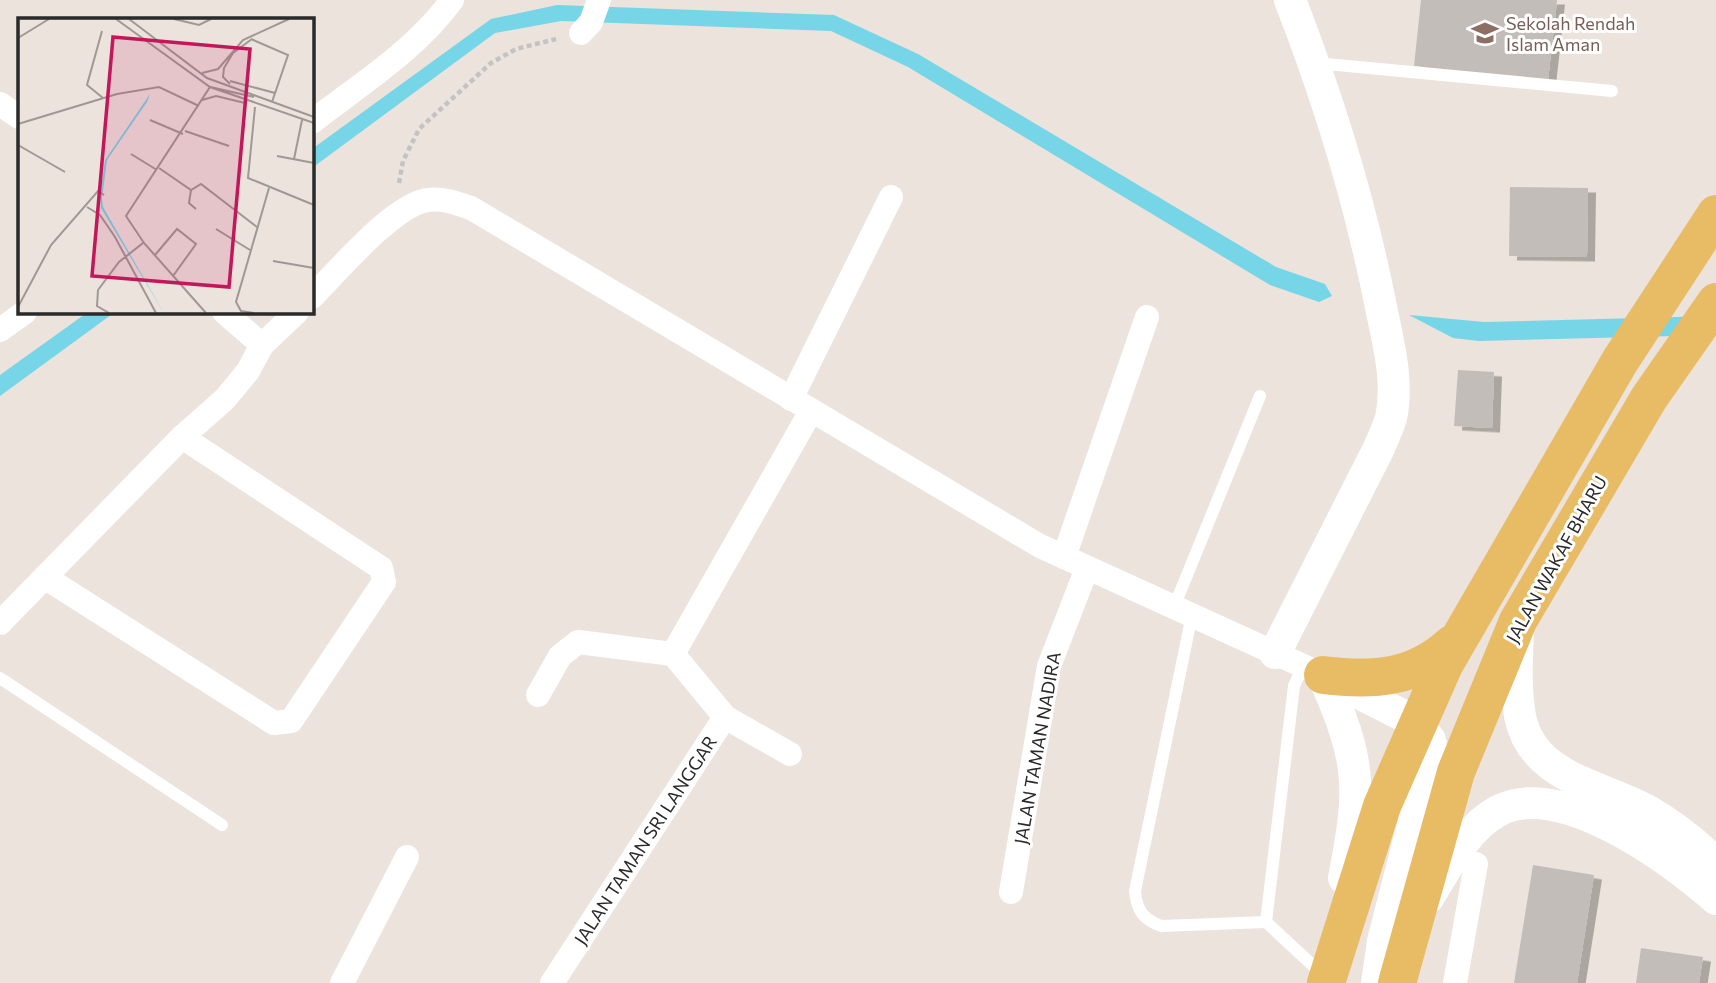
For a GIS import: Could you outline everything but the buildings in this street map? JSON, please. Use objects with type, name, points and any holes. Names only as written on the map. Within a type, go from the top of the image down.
[{"type":"main road","points":[[1327,981],[1382,806],[1416,723],[1459,637],[1620,361],[1716,214]]},
{"type":"main road","name":"JALAN WAKAF BHARU","points":[[1398,983],[1457,772],[1518,621],[1649,398],[1716,302]]},
{"type":"main road","points":[[1300,665],[1360,680],[1401,674],[1439,656],[1459,637]]},
{"type":"street","points":[[313,121],[403,50],[440,17],[452,0]]},
{"type":"street","points":[[1290,0],[1346,156],[1365,229],[1391,357],[1393,387],[1391,418],[1300,665]]},
{"type":"street","points":[[0,104],[18,116]]},
{"type":"street","points":[[538,695],[560,656],[578,642],[673,654],[801,405],[891,197]]},
{"type":"street","points":[[313,296],[401,209],[426,200],[447,200],[471,208],[1018,534],[1300,665],[1416,723],[1430,740],[1431,763],[1383,941],[1377,983]]},
{"type":"street","points":[[0,331],[24,313]]},
{"type":"street","points":[[225,313],[262,345]]},
{"type":"street","points":[[0,622],[182,437],[225,399],[248,371],[262,345],[296,313]]},
{"type":"street","points":[[1063,557],[1147,317]]},
{"type":"street","points":[[46,578],[274,723],[290,721],[384,582],[384,573],[381,568],[182,437]]},
{"type":"street","name":"JALAN TAMAN NADIRA","points":[[1011,892],[1049,666],[1087,568]]},
{"type":"street","points":[[1518,621],[1520,718],[1531,744],[1550,765],[1572,779],[1646,810],[1691,838],[1716,863]]},
{"type":"street","name":"JALAN TAMAN SRI LANGGAR","points":[[552,983],[724,717],[673,654]]},
{"type":"street","points":[[1300,665],[1346,730],[1357,771],[1357,814],[1327,981]]},
{"type":"street","points":[[724,717],[790,754]]},
{"type":"street","points":[[1416,916],[1460,847],[1479,824],[1498,811],[1518,804],[1544,803],[1564,808],[1634,838],[1678,866],[1716,899]]},
{"type":"street","points":[[342,983],[407,858]]},
{"type":"street","points":[[1454,983],[1476,864]]},
{"type":"lane","points":[[1314,63],[1612,91]]},
{"type":"lane","points":[[1260,396],[1183,611],[1135,891],[1136,907],[1146,920],[1161,926],[1266,922],[1327,981]]},
{"type":"lane","points":[[1266,922],[1294,686],[1300,665]]},
{"type":"lane","points":[[0,678],[222,825]]},
{"type":"path","points":[[401,209],[398,187],[403,161],[419,129],[491,62],[592,14]]},
{"type":"water","points":[[557,5],[834,15],[918,54],[1276,267],[1325,284],[1332,296],[1319,302],[1270,285],[908,67],[831,31],[561,21],[495,33],[313,167],[313,148],[491,19]]},
{"type":"water","points":[[87,313],[114,313],[0,396],[0,375]]},
{"type":"water","points":[[1409,315],[1484,322],[1716,316],[1716,335],[1479,341],[1453,338]]},
{"type":"place","name":"Sekolah Rendah Islam Aman","points":[[1485,33]]}]
